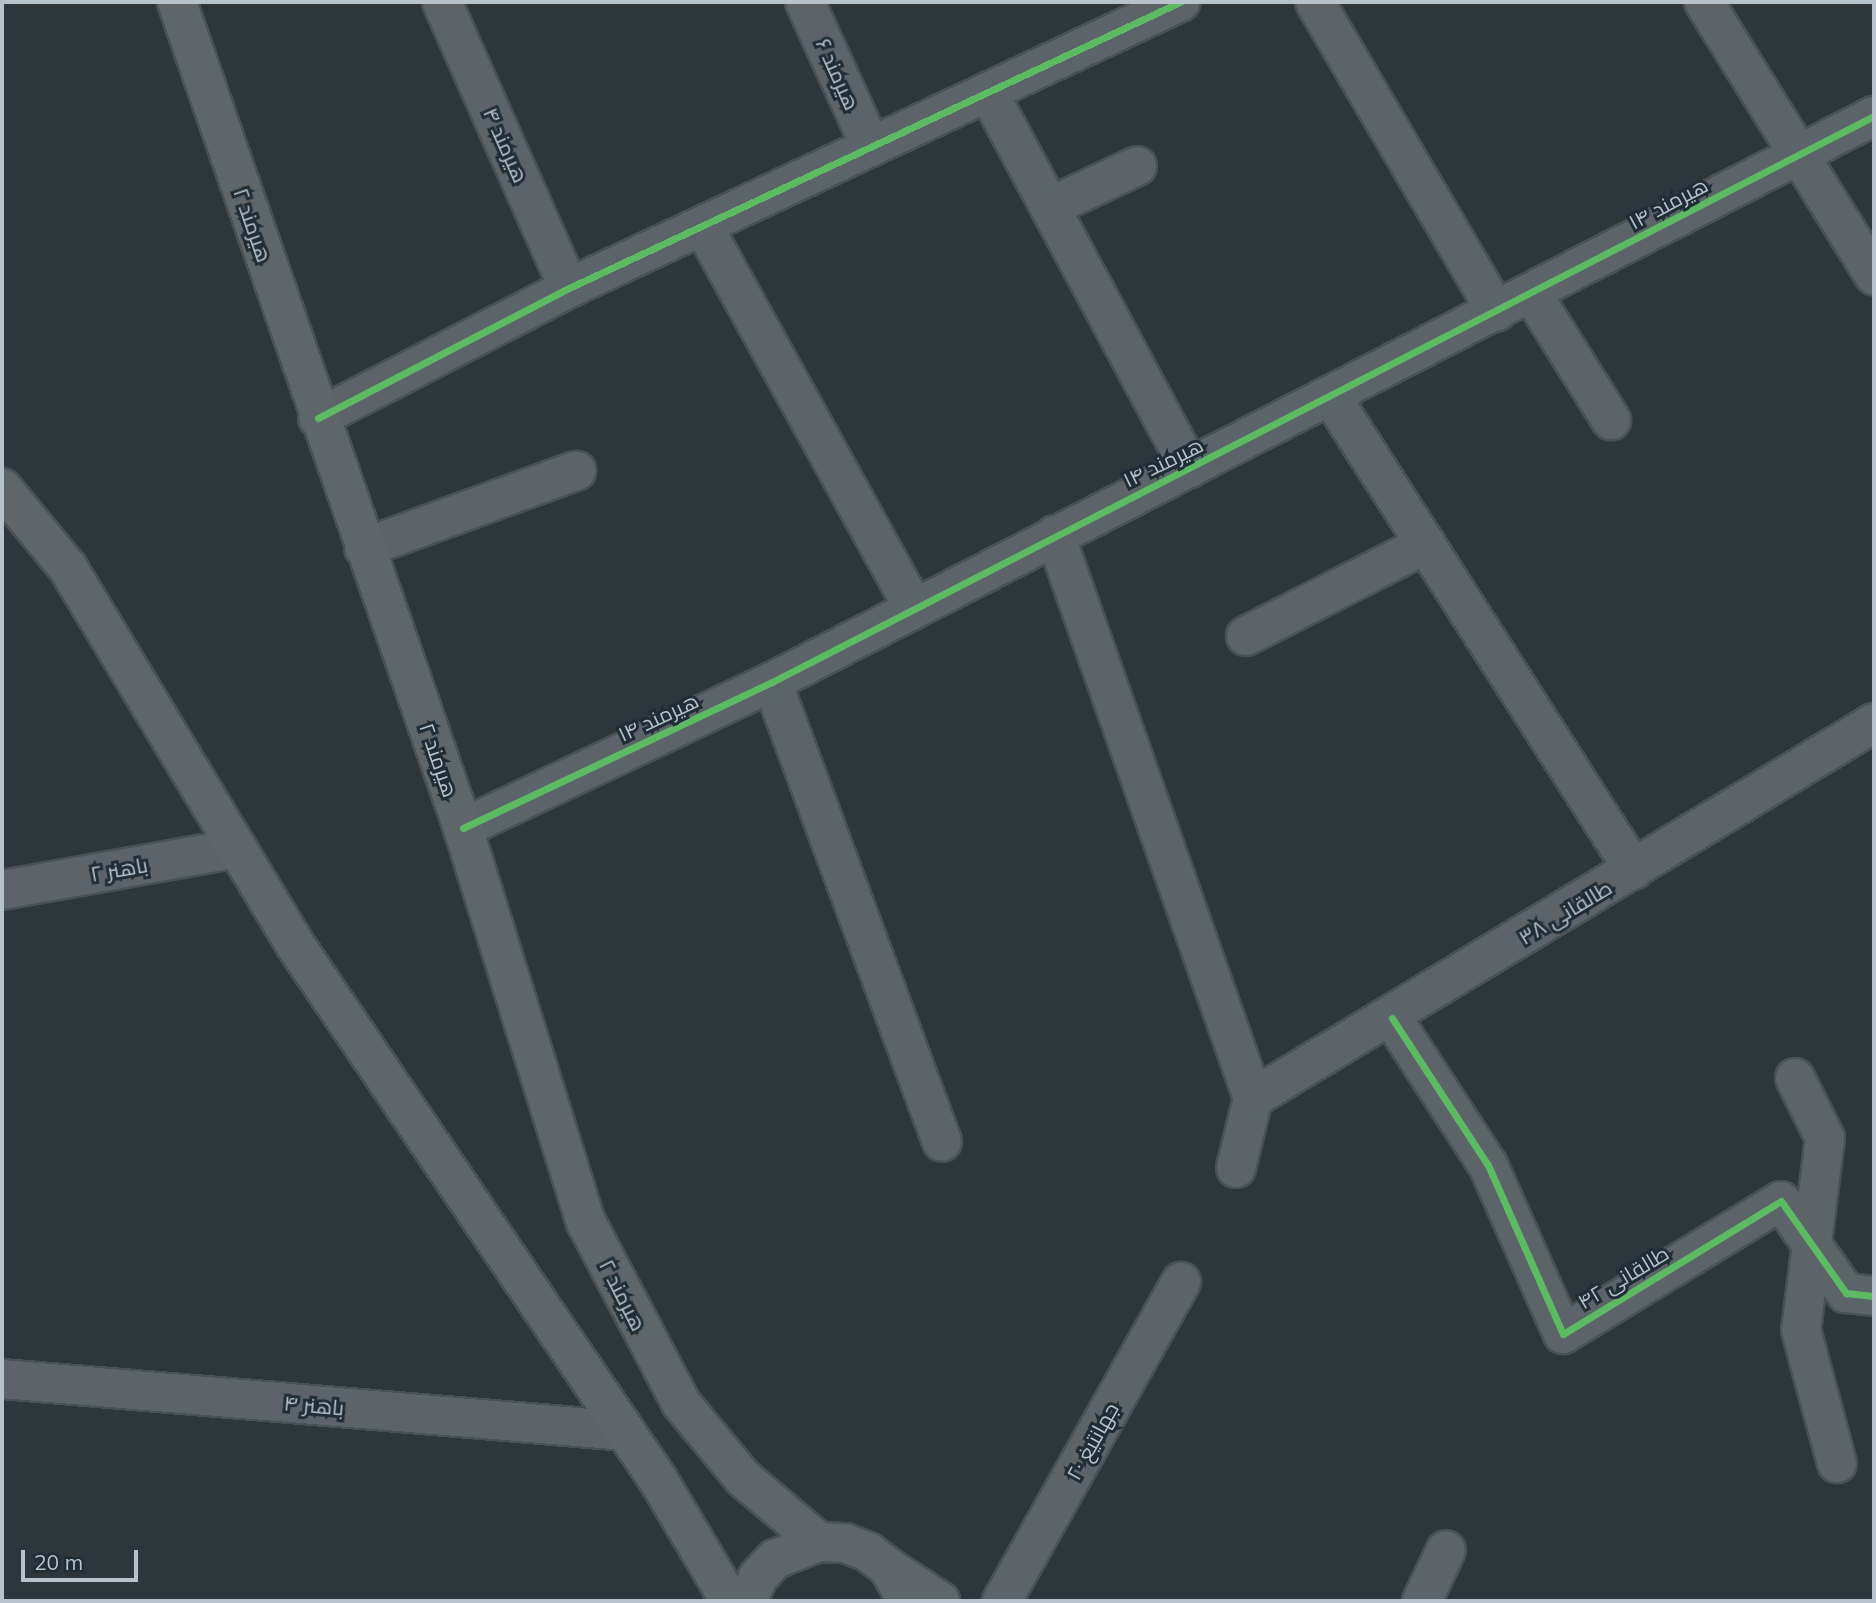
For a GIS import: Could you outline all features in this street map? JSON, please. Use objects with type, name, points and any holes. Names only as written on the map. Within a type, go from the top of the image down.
[{"type":"main road","name":"هیرمند ۲","points":[[177,2],[318,418],[463,828],[586,1222],[630,1312],[681,1403],[743,1478],[819,1542]]},
{"type":"main road","points":[[3,490],[68,568],[296,946],[625,1431],[730,1601]]},
{"type":"main road","points":[[747,1601],[758,1577],[775,1559],[819,1542],[845,1543],[868,1552],[940,1601]]},
{"type":"main road","points":[[888,1567],[908,1601]]},
{"type":"street","name":"هیرمند ۴","points":[[442,2],[569,288]]},
{"type":"street","name":"هیرمند ۶","points":[[805,2],[871,147]]},
{"type":"street","points":[[1315,2],[1497,313]]},
{"type":"street","points":[[1703,2],[1874,275]]},
{"type":"street","points":[[318,418],[569,288],[988,92],[1168,4]]},
{"type":"street","points":[[988,92],[1190,468]]},
{"type":"street","name":"هیرمند ۱۴","points":[[463,828],[772,682],[1055,535],[1332,398],[1874,116]]},
{"type":"street","points":[[1050,206],[1137,166]]},
{"type":"street","points":[[703,226],[914,608]]},
{"type":"street","points":[[1532,294],[1611,420]]},
{"type":"street","points":[[1332,398],[1634,870]]},
{"type":"street","points":[[364,548],[576,471]]},
{"type":"street","points":[[1055,535],[1253,1098],[1236,1168]]},
{"type":"street","points":[[1246,636],[1426,544]]},
{"type":"street","points":[[772,682],[942,1142]]},
{"type":"street","name":"طالقانی ۳۸","points":[[1253,1098],[1392,1017],[1874,723]]},
{"type":"street","name":"باهنر ۲","points":[[2,890],[237,848]]},
{"type":"street","name":"طالقانی ۴۲","points":[[1392,1017],[1488,1166],[1563,1334],[1781,1201],[1846,1293],[1874,1296]]},
{"type":"street","points":[[1795,1077],[1825,1138],[1814,1248],[1801,1330],[1837,1462]]},
{"type":"street","name":"جهانتیغ ۲۰","points":[[1002,1601],[1181,1282]]},
{"type":"street","name":"باهنر ۴","points":[[2,1379],[625,1431]]},
{"type":"street","points":[[1422,1601],[1446,1550]]},
{"type":"cycle path","points":[[318,418],[569,288],[1180,2]]},
{"type":"cycle path","points":[[463,828],[772,682],[1874,116]]},
{"type":"cycle path","points":[[1392,1018],[1488,1165],[1563,1334],[1781,1201],[1846,1293],[1874,1296]]}]
